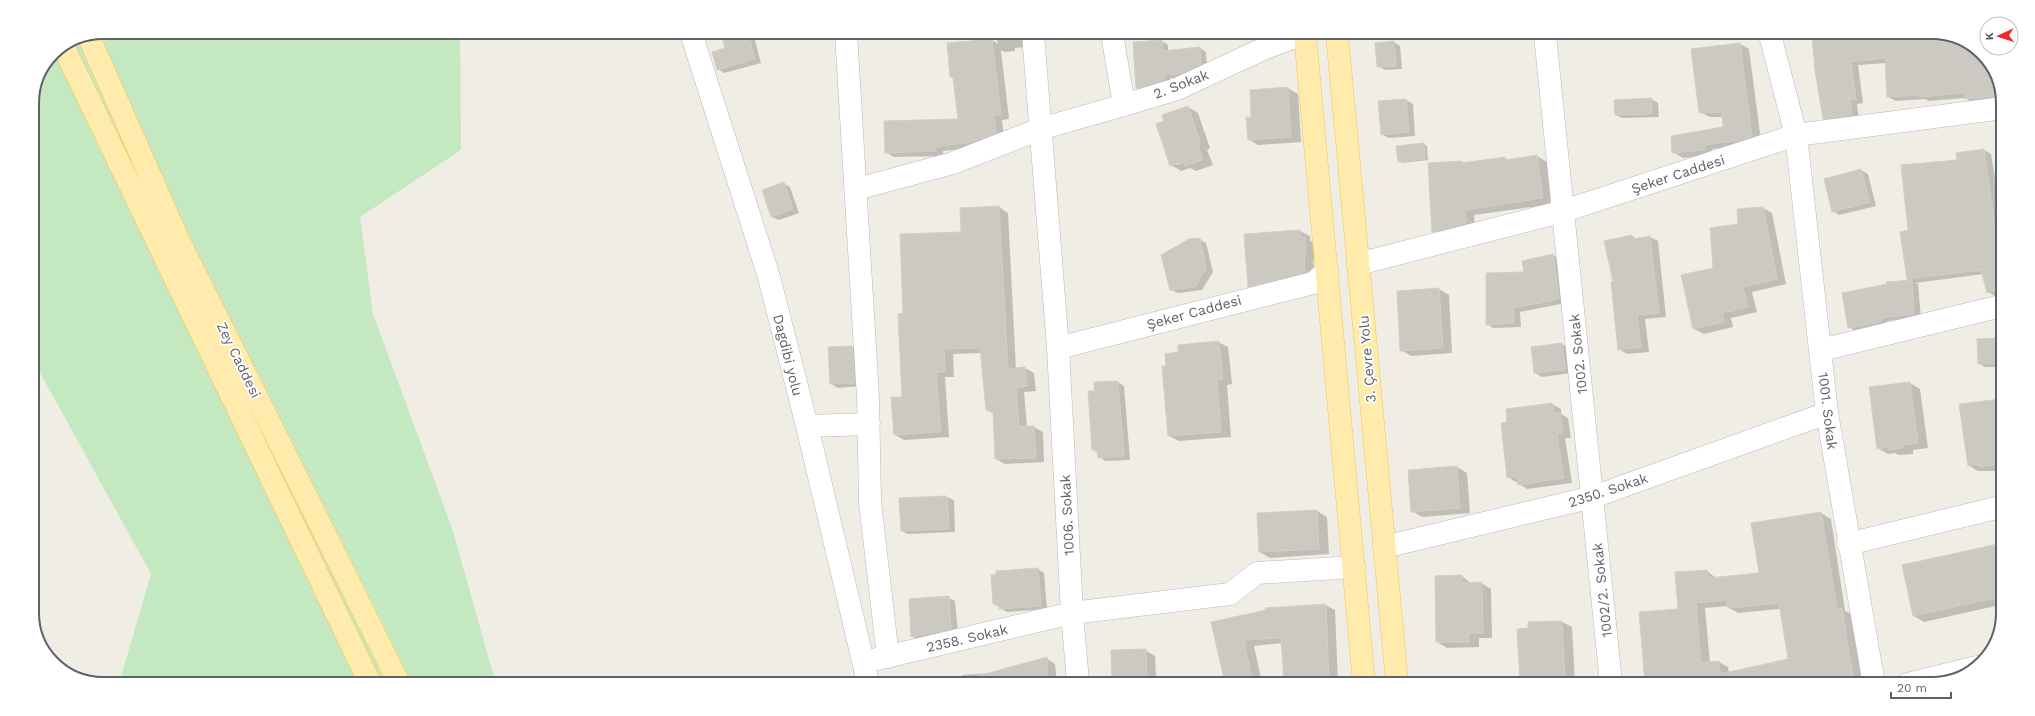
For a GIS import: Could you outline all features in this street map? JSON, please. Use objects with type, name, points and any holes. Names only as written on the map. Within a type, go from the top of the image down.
[{"type":"main road","points":[[1304,39],[1363,677]]},
{"type":"main road","name":"3. Çevre Yolu","points":[[1337,39],[1396,677]]},
{"type":"main road","name":"Zey Caddesi","points":[[90,40],[178,239],[396,677]]},
{"type":"main road","name":"Zey Caddesi","points":[[66,51],[367,677]]},
{"type":"street","name":"Dagdibi yolu","points":[[692,39],[769,277],[807,426],[865,672]]},
{"type":"street","points":[[846,39],[857,189],[859,265],[869,424],[870,502],[888,657]]},
{"type":"street","name":"1006. Sokak","points":[[1033,39],[1058,348],[1072,613],[1078,677]]},
{"type":"street","points":[[1113,39],[1124,105]]},
{"type":"street","name":"2. Sokak","points":[[857,189],[953,164],[1040,129],[1177,89],[1264,49],[1291,39]]},
{"type":"street","name":"1002. Sokak","points":[[1545,39],[1593,497]]},
{"type":"street","name":"1001. Sokak","points":[[1771,39],[1796,135],[1827,413],[1848,544],[1873,677]]},
{"type":"street","name":"Şeker Caddesi","points":[[1358,264],[1564,211],[1796,135],[1996,109]]},
{"type":"street","name":"Şeker Caddesi","points":[[1058,348],[1313,283],[1326,271]]},
{"type":"street","points":[[1821,350],[1996,307]]},
{"type":"street","name":"2350. Sokak","points":[[1384,547],[1593,497],[1827,413]]},
{"type":"street","points":[[807,426],[869,424]]},
{"type":"street","name":"1002/2. Sokak","points":[[1593,497],[1610,677]]},
{"type":"street","points":[[1848,544],[1996,508]]},
{"type":"street","name":"2358. Sokak","points":[[865,672],[888,657],[1072,613],[1230,594],[1257,573],[1354,567]]},
{"type":"street","points":[[1940,676],[1957,672]]},
{"type":"green space","points":[[103,39],[460,39],[461,150],[360,217],[373,314],[452,528],[494,677],[121,677],[151,574],[39,371],[39,103],[40,90],[50,67],[67,50],[78,44],[90,40]]},
{"type":"building","points":[[723,39],[750,39],[755,59],[717,70],[712,52],[725,48]]},
{"type":"building","points":[[992,39],[1001,115],[994,115],[996,133],[971,142],[935,147],[936,151],[885,153],[884,121],[958,119],[953,77],[950,77],[947,43]]},
{"type":"building","points":[[1812,39],[1932,39],[1953,42],[1971,52],[1983,64],[1991,78],[1995,90],[1996,96],[1964,99],[1964,93],[1920,97],[1920,95],[1887,97],[1885,58],[1851,62],[1856,99],[1850,100],[1852,115],[1823,119],[1815,70]]},
{"type":"building","points":[[1162,40],[1163,51],[1200,47],[1201,64],[1179,74],[1164,75],[1164,80],[1136,88],[1133,42]]},
{"type":"building","points":[[1394,41],[1396,66],[1377,67],[1375,43]]},
{"type":"building","points":[[1740,43],[1752,136],[1742,140],[1704,145],[1705,150],[1672,153],[1671,136],[1723,127],[1722,112],[1699,113],[1691,49]]},
{"type":"building","points":[[1288,87],[1291,137],[1248,140],[1246,117],[1251,117],[1250,90]]},
{"type":"building","points":[[1652,98],[1652,114],[1615,115],[1614,100]]},
{"type":"building","points":[[1406,99],[1409,132],[1381,135],[1378,101]]},
{"type":"building","points":[[1188,106],[1200,142],[1198,144],[1203,160],[1185,166],[1183,162],[1170,166],[1156,124],[1164,121],[1162,115]]},
{"type":"building","points":[[1424,143],[1425,159],[1398,162],[1396,146]]},
{"type":"building","points":[[1984,149],[1994,220],[1996,220],[1996,291],[1987,293],[1981,270],[1907,279],[1900,232],[1908,230],[1901,165],[1957,160],[1956,153]]},
{"type":"building","points":[[1537,155],[1543,198],[1465,210],[1466,223],[1432,232],[1428,163],[1462,161],[1462,163],[1505,157],[1505,160]]},
{"type":"building","points":[[1861,169],[1870,202],[1832,212],[1824,179]]},
{"type":"building","points":[[784,182],[793,209],[771,217],[762,190]]},
{"type":"building","points":[[999,206],[1008,369],[1025,367],[1027,386],[1016,388],[1019,426],[1034,426],[1036,458],[995,459],[993,410],[986,410],[980,348],[944,349],[945,372],[936,372],[941,432],[894,435],[891,397],[902,397],[898,314],[903,313],[900,234],[961,232],[960,208]]},
{"type":"building","points":[[1763,207],[1777,279],[1743,287],[1748,307],[1722,313],[1724,322],[1693,329],[1681,275],[1713,268],[1710,228],[1738,224],[1737,209]]},
{"type":"building","points":[[1300,230],[1301,237],[1305,237],[1305,272],[1248,287],[1244,234]]},
{"type":"building","points":[[1632,235],[1633,239],[1650,236],[1659,313],[1637,315],[1641,347],[1618,350],[1611,282],[1613,281],[1604,241]]},
{"type":"building","points":[[1200,238],[1206,268],[1195,287],[1170,290],[1161,255],[1189,239]]},
{"type":"building","points":[[1553,254],[1559,299],[1514,308],[1514,323],[1486,325],[1486,273],[1524,272],[1522,261]]},
{"type":"building","points":[[1912,280],[1914,314],[1881,318],[1881,322],[1848,328],[1842,293],[1887,284],[1886,282]]},
{"type":"building","points":[[1439,288],[1443,348],[1400,351],[1397,291]]},
{"type":"building","points":[[1996,338],[1996,363],[1978,364],[1977,339]]},
{"type":"building","points":[[1219,341],[1223,379],[1217,380],[1221,432],[1168,436],[1162,366],[1166,366],[1165,354],[1178,352],[1178,345]]},
{"type":"building","points":[[1562,343],[1565,370],[1534,373],[1531,347]]},
{"type":"building","points":[[852,346],[855,383],[830,384],[828,347]]},
{"type":"building","points":[[1118,381],[1124,456],[1098,458],[1097,450],[1092,450],[1088,391],[1094,391],[1094,382]]},
{"type":"building","points":[[1910,382],[1918,443],[1903,445],[1903,448],[1889,450],[1888,447],[1877,449],[1869,387]]},
{"type":"building","points":[[1996,400],[1996,462],[1994,462],[1994,465],[1979,467],[1979,464],[1968,466],[1959,404]]},
{"type":"building","points":[[1552,403],[1554,413],[1560,413],[1563,433],[1557,434],[1564,478],[1518,485],[1517,477],[1507,478],[1501,423],[1507,422],[1506,409]]},
{"type":"building","points":[[1457,466],[1460,508],[1411,512],[1408,470]]},
{"type":"building","points":[[947,496],[949,529],[901,531],[899,498]]},
{"type":"building","points":[[1317,510],[1319,549],[1259,552],[1257,513]]},
{"type":"building","points":[[1821,512],[1837,609],[1842,608],[1853,677],[1644,677],[1639,612],[1678,609],[1675,572],[1707,570],[1708,578],[1759,573],[1751,523]],"holes":[[[1727,600],[1728,608],[1779,603],[1788,659],[1720,674],[1719,661],[1701,663],[1696,603]]]},
{"type":"building","points":[[1996,544],[1996,598],[1913,616],[1902,565]]},
{"type":"building","points":[[1038,568],[1041,606],[999,609],[999,604],[993,604],[991,575],[996,574],[996,571]]},
{"type":"building","points":[[1462,575],[1462,583],[1482,582],[1483,633],[1469,633],[1469,642],[1436,642],[1435,576]]},
{"type":"building","points":[[949,596],[951,629],[911,637],[909,599]]},
{"type":"building","points":[[1326,604],[1329,677],[1284,677],[1281,638],[1244,640],[1252,677],[1224,677],[1211,622],[1266,610],[1265,608]]},
{"type":"building","points":[[1562,621],[1565,677],[1520,677],[1517,629],[1528,628],[1528,622]]},
{"type":"building","points":[[1146,649],[1147,677],[1112,677],[1111,650]]},
{"type":"building","points":[[1047,657],[1048,677],[974,677]]}]
